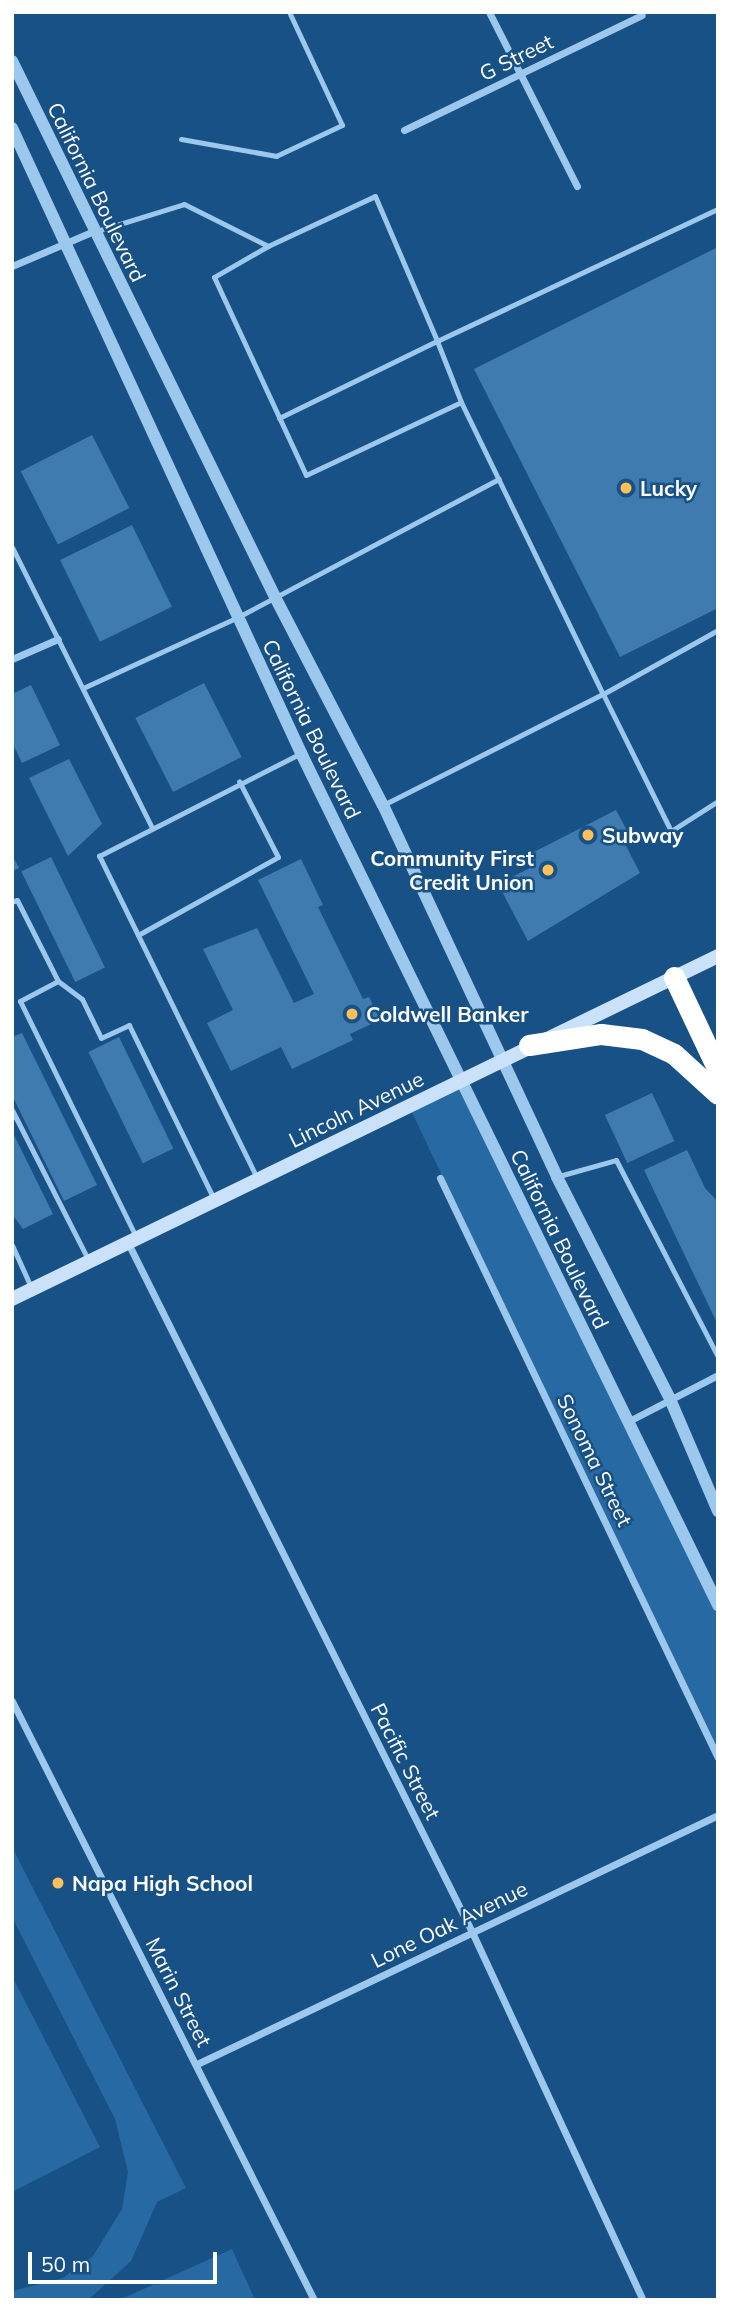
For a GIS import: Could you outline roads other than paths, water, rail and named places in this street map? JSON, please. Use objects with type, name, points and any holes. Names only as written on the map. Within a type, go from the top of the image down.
[{"type":"highway","points":[[674,978],[718,1070]]},
{"type":"highway","points":[[529,1045],[601,1034],[642,1039],[674,1054],[718,1094]]},
{"type":"main road","name":"Lincoln Avenue","points":[[12,1298],[463,1081],[529,1045],[718,956]]},
{"type":"street","points":[[489,12],[577,186]]},
{"type":"street","name":"G Street","points":[[404,130],[642,15]]},
{"type":"street","name":"California Boulevard","points":[[12,61],[275,597],[383,805],[557,1177],[670,1399],[718,1511]]},
{"type":"street","name":"California Boulevard","points":[[12,128],[301,752],[463,1081],[626,1422],[718,1605]]},
{"type":"street","points":[[12,266],[66,240],[94,232]]},
{"type":"street","points":[[12,659],[58,639]]},
{"type":"street","name":"Sonoma Street","points":[[440,1178],[718,1758]]},
{"type":"street","name":"Pacific Street","points":[[133,1241],[472,1932],[643,2300]]},
{"type":"street","points":[[626,1422],[718,1375]]},
{"type":"street","name":"Marin Street","points":[[12,1701],[314,2300]]},
{"type":"street","name":"Lone Oak Avenue","points":[[197,2064],[718,1815]]},
{"type":"lane","points":[[181,139],[276,156],[342,125],[289,12]]},
{"type":"lane","points":[[461,402],[306,475],[214,277],[268,246],[375,197],[461,402],[671,831],[718,801]]},
{"type":"lane","points":[[94,232],[184,204],[268,246]]},
{"type":"lane","points":[[279,418],[718,209]]},
{"type":"lane","points":[[83,688],[238,617],[499,479]]},
{"type":"lane","points":[[12,547],[152,828]]},
{"type":"lane","points":[[383,805],[603,694],[718,630]]},
{"type":"lane","points":[[258,1180],[99,856],[239,781],[301,752]]},
{"type":"lane","points":[[138,934],[278,857],[239,781]]},
{"type":"lane","points":[[12,902],[18,900],[58,981],[82,999],[101,1038],[129,1025],[215,1201]]},
{"type":"lane","points":[[58,981],[20,1000],[133,1241]]},
{"type":"lane","points":[[12,1110],[90,1262]]},
{"type":"lane","points":[[557,1177],[616,1160],[718,1357]]},
{"type":"lane","points":[[12,1245],[32,1289]]},
{"type":"place","name":"Lucky","points":[[626,488]]},
{"type":"place","name":"Subway","points":[[588,835]]},
{"type":"place","name":"Community First Credit Union","points":[[548,870]]},
{"type":"place","name":"Coldwell Banker","points":[[352,1014]]},
{"type":"place","name":"Napa High School","points":[[58,1883]]}]
